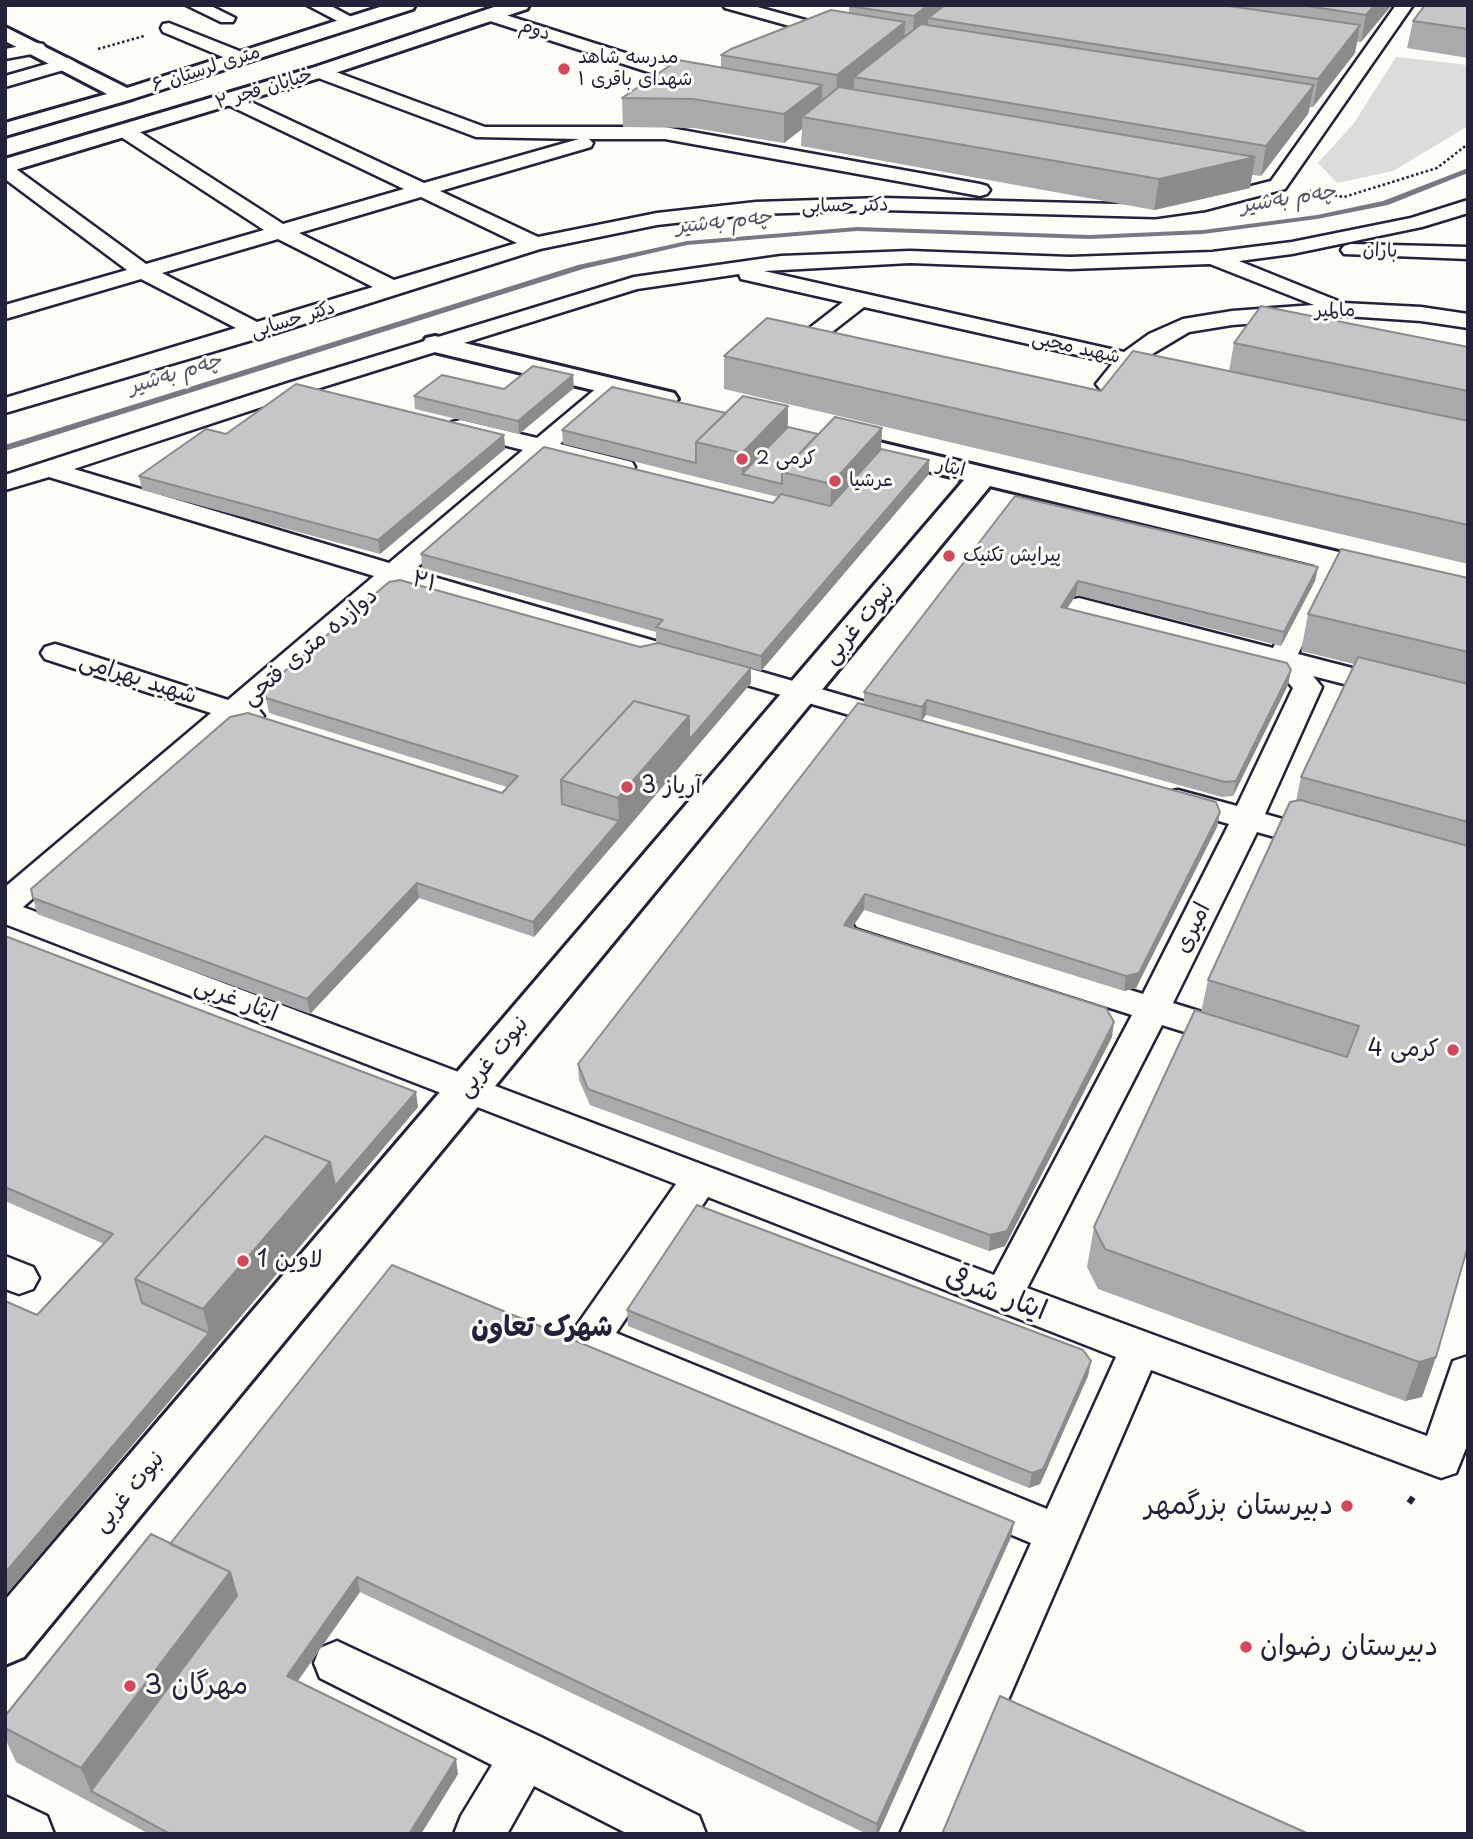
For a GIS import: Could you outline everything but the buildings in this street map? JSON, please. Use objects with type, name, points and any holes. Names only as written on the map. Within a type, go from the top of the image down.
[{"type":"street","points":[[194,5],[227,18]]},
{"type":"street","points":[[315,5],[353,22]]},
{"type":"street","name":"۶ متری لرستان","points":[[5,132],[406,5]]},
{"type":"street","name":"خیابان فجر ۲","points":[[5,168],[320,72],[520,5]]},
{"type":"street","points":[[731,5],[825,33]]},
{"type":"street","points":[[1238,178],[1278,185],[1364,49],[1405,5]]},
{"type":"street","name":"دوم","points":[[490,15],[693,82],[718,80]]},
{"type":"street","points":[[169,29],[241,58]]},
{"type":"street","points":[[801,42],[825,33],[851,30]]},
{"type":"street","points":[[5,33],[64,61],[125,95]]},
{"type":"street","points":[[5,54],[37,48]]},
{"type":"street","points":[[5,82],[64,61]]},
{"type":"street","points":[[320,72],[483,133],[665,133],[1083,209]]},
{"type":"street","points":[[230,99],[536,244]]},
{"type":"street","points":[[125,131],[279,230],[394,289]]},
{"type":"street","points":[[5,132],[38,157]]},
{"type":"street","points":[[5,312],[279,230],[422,192],[620,133]]},
{"type":"street","points":[[777,154],[796,138]]},
{"type":"street","points":[[5,168],[142,271],[258,331]]},
{"type":"street","name":"دکتر حسابی","points":[[5,406],[536,244],[657,219],[757,208],[881,204],[1155,211],[1205,204],[1278,185]]},
{"type":"street","points":[[5,483],[299,387],[634,283],[781,262],[911,257],[1070,263],[1212,258],[1292,248],[1415,223],[1468,206]]},
{"type":"street","name":"باران","points":[[1292,248],[1468,253]]},
{"type":"street","points":[[1212,258],[1346,309]]},
{"type":"street","name":"شهید محبی","points":[[727,269],[1169,369]]},
{"type":"street","points":[[838,359],[797,349],[859,300]]},
{"type":"street","name":"مالمیر","points":[[1091,406],[1128,360],[1157,339],[1183,326],[1279,313],[1346,309],[1421,314],[1468,321]]},
{"type":"street","points":[[435,344],[689,405]]},
{"type":"street","points":[[299,387],[340,397]]},
{"type":"street","name":"دوازده متری فتحی","points":[[5,905],[612,387]]},
{"type":"street","points":[[434,420],[646,473]]},
{"type":"street","name":"ایثار","points":[[855,445],[1468,593]]},
{"type":"street","name":"۲۱","points":[[49,469],[396,574],[919,726]]},
{"type":"street","name":"نبوت غربی","points":[[5,1640],[983,476]]},
{"type":"street","points":[[1282,658],[1331,560]]},
{"type":"street","points":[[1079,606],[1468,707]]},
{"type":"street","name":"شهید بهرامی","points":[[55,653],[274,724]]},
{"type":"street","name":"امیری","points":[[1003,1296],[1153,1009],[1247,819],[1308,687],[1282,658]]},
{"type":"street","points":[[1155,793],[1351,849]]},
{"type":"street","name":"ایثار غربی","points":[[5,912],[468,1088]]},
{"type":"street","points":[[869,919],[1264,1045]]},
{"type":"street","name":"ایثار شرقی","points":[[468,1088],[1140,1349],[1441,1460],[1468,1373]]},
{"type":"street","points":[[700,1178],[589,1340],[1058,1534]]},
{"type":"street","points":[[925,1834],[1140,1349]]},
{"type":"street","points":[[337,1663],[681,1834]]},
{"type":"street","points":[[479,1834],[526,1755]]},
{"type":"street","points":[[5,1820],[29,1834]]},
{"type":"path","points":[[64,61],[169,29]]},
{"type":"path","points":[[1278,185],[1345,197],[1437,168],[1468,144]]},
{"type":"shaded area","points":[[1396,57],[1468,65],[1468,126],[1393,171],[1337,183],[1318,163],[1354,123]]},
{"type":"waterway","name":"چەم بەشیر","points":[[5,448],[581,267],[687,243],[857,229],[1090,237],[1203,232],[1317,217],[1385,203],[1468,170]]},
{"type":"place","name":"مدرسه شاهد شهدای باقری ۱","points":[[564,69]]},
{"type":"place","name":"کرمی 2","points":[[742,459]]},
{"type":"place","name":"عرشیا","points":[[835,481]]},
{"type":"place","name":"پیرایش تکنیک","points":[[949,556]]},
{"type":"place","name":"آریاز 3","points":[[627,787]]},
{"type":"place","name":"کرمی 4","points":[[1453,1050]]},
{"type":"place","name":"لاوین 1","points":[[243,1261]]},
{"type":"place","name":"دبیرستان بزرگمهر","points":[[1347,1506]]},
{"type":"place","name":"دبیرستان رضوان","points":[[1246,1647]]},
{"type":"place","name":"مهرگان 3","points":[[130,1686]]},
{"type":"district","name":"شهرک تعاون","points":[[542,1328]]}]
